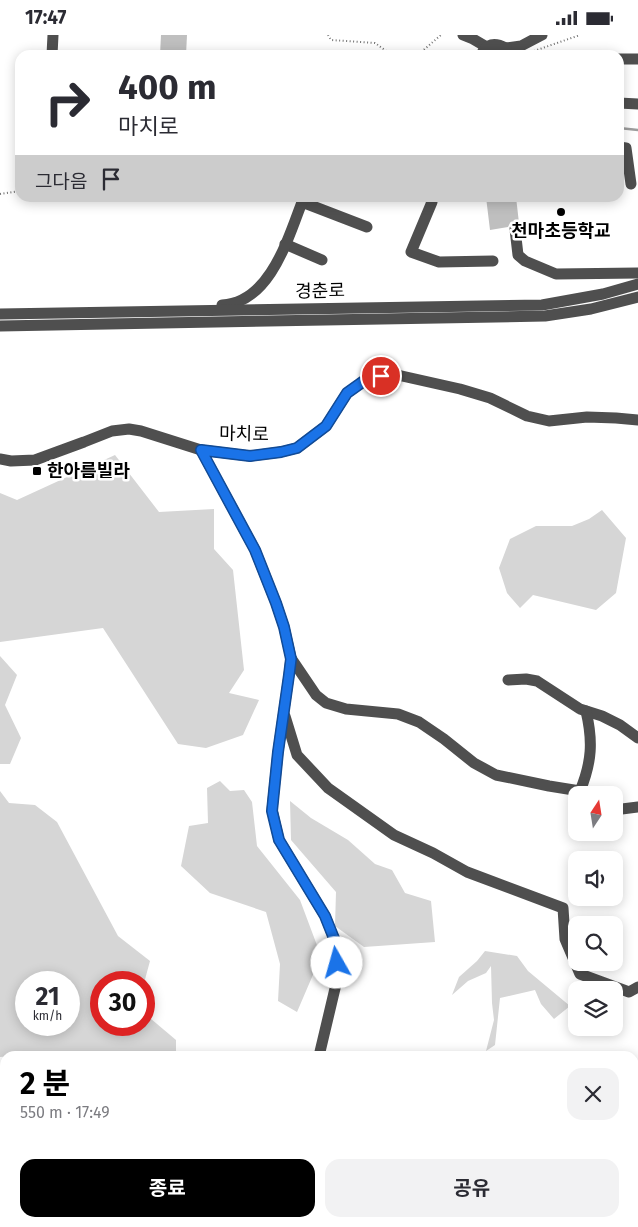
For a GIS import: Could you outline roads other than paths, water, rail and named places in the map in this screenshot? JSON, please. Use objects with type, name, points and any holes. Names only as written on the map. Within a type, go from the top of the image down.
[{"type":"street","points":[[52,50],[53,35]]},
{"type":"street","points":[[463,35],[485,46],[483,50]]},
{"type":"street","points":[[510,50],[542,35]]},
{"type":"street","points":[[484,50],[492,44],[496,44],[505,50]]},
{"type":"street","points":[[624,59],[638,59]]},
{"type":"street","points":[[624,103],[638,104]]},
{"type":"street","points":[[624,148],[626,148],[630,184]]},
{"type":"street","points":[[131,312],[231,305],[245,299],[259,288],[270,275],[302,202]]},
{"type":"street","points":[[308,202],[367,227]]},
{"type":"street","points":[[432,202],[411,252],[439,262],[493,261]]},
{"type":"street","points":[[514,229],[518,255],[525,261],[556,274],[638,273]]},
{"type":"street","points":[[285,244],[322,261]]},
{"type":"street","name":"경춘로","points":[[0,313],[542,305],[603,294],[638,284]]},
{"type":"street","name":"경춘로","points":[[0,326],[545,316],[591,309],[638,297]]},
{"type":"street","name":"마치로","points":[[0,459],[11,461],[35,460],[112,431],[129,429],[201,450],[250,456],[281,452],[297,448],[326,426],[347,393],[368,378],[393,374],[460,389],[490,398],[528,416],[549,421],[587,417],[616,417],[638,421]]},
{"type":"street","points":[[201,450],[255,550],[281,619],[291,659],[316,695],[326,703],[346,709],[398,714],[419,722],[474,763],[496,775],[568,790]]},
{"type":"street","points":[[291,659],[272,811],[279,840],[325,916],[337,946],[337,980],[320,1051]]},
{"type":"street","points":[[508,679],[537,681],[586,711],[620,725],[638,738]]},
{"type":"street","points":[[583,786],[590,758],[590,727],[586,711]]},
{"type":"street","points":[[284,713],[297,755],[328,788],[394,835],[467,871],[563,908],[565,939],[580,974],[629,992],[638,987]]},
{"type":"street","points":[[623,809],[638,807]]},
{"type":"waterway","points":[[624,129],[638,130]]},
{"type":"place","name":"천마초등학교","points":[[561,212]]},
{"type":"place","name":"한아름빌라","points":[[37,471]]}]
